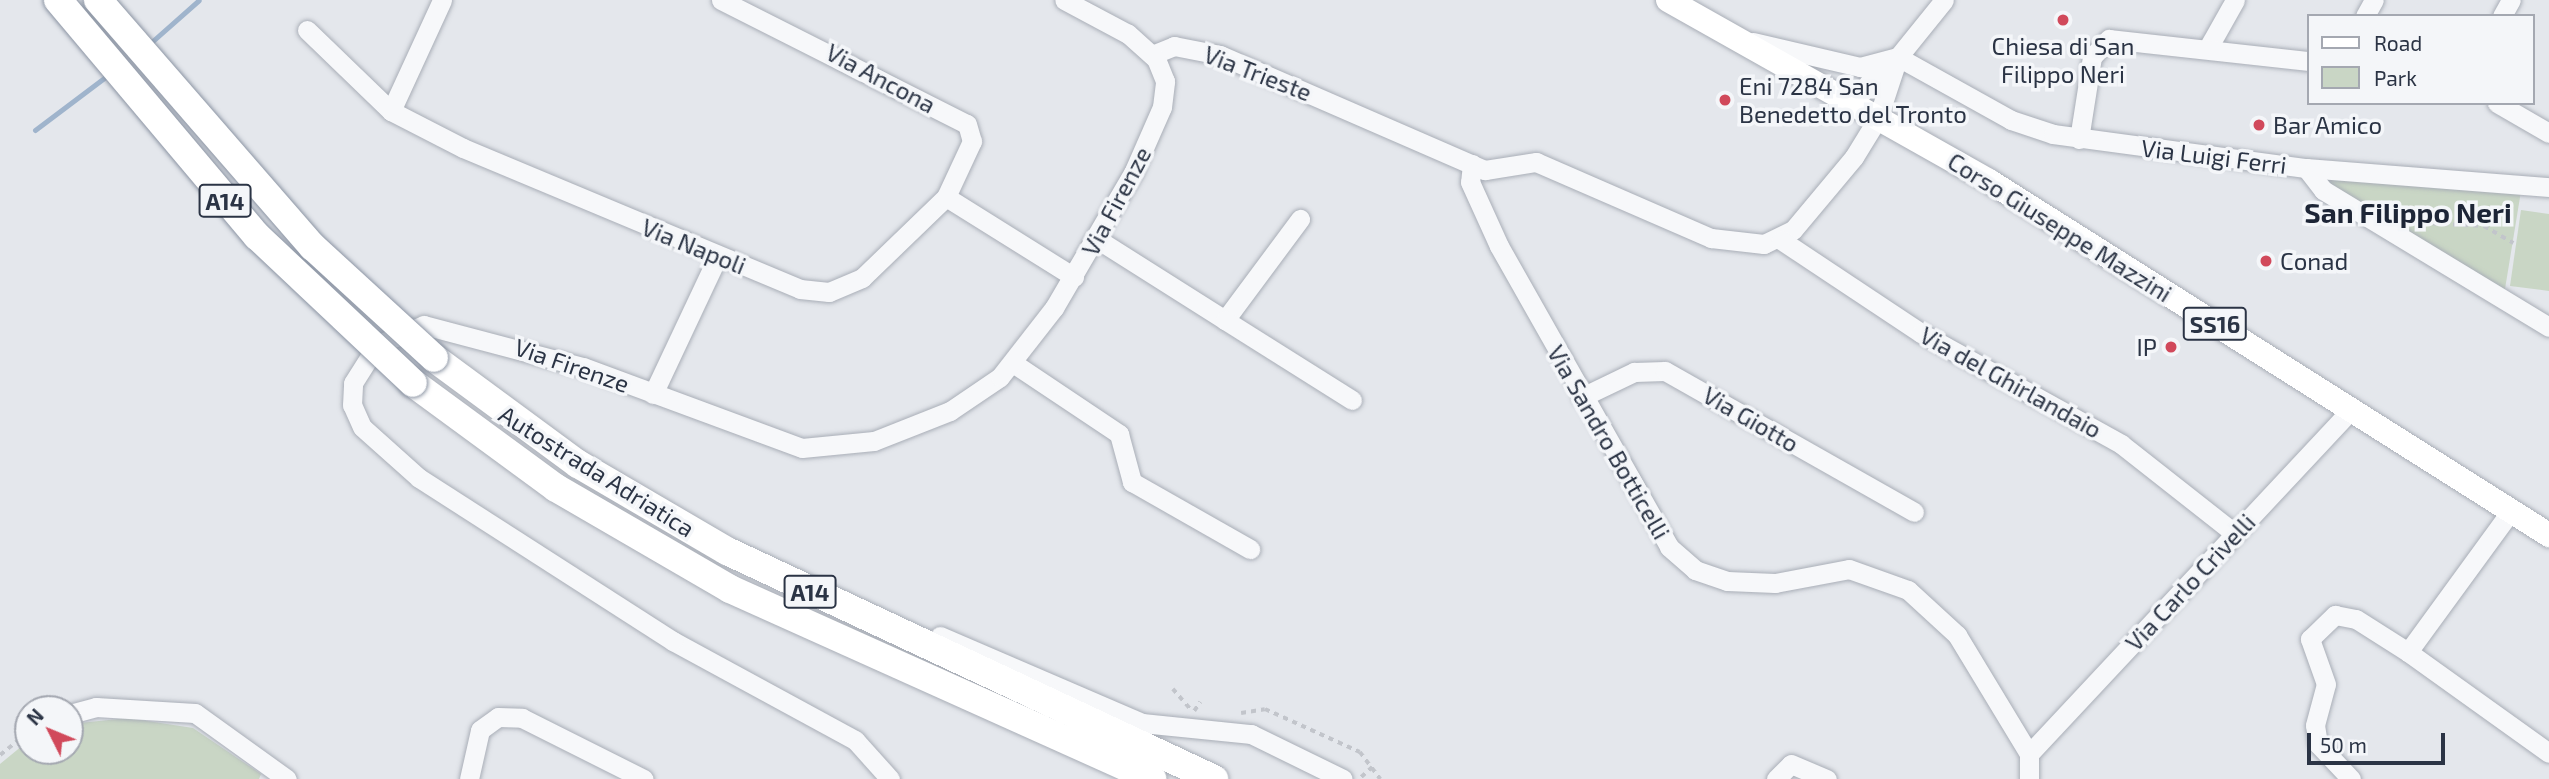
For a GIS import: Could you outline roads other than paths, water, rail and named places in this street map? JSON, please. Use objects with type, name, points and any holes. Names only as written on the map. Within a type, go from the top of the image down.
[{"type":"highway","name":"Autostrada Adriatica","points":[[58,0],[241,219],[413,383],[556,488],[730,589],[1152,779]]},
{"type":"highway","name":"Autostrada Adriatica","points":[[98,0],[313,247],[434,358],[559,452],[769,573],[1214,779]]},
{"type":"main road","name":"Corso Giuseppe Mazzini","points":[[1668,0],[1726,35],[1878,118],[2549,535]]},
{"type":"street","points":[[391,111],[442,0]]},
{"type":"street","name":"Via Ancona","points":[[722,0],[760,7],[971,128],[972,141],[946,197]]},
{"type":"street","points":[[1064,0],[1152,55]]},
{"type":"street","points":[[1472,164],[1502,170],[1536,162],[1711,237],[1746,244],[1781,240],[1835,182],[1878,118],[1898,57],[1944,0]]},
{"type":"street","points":[[2208,48],[2235,0]]},
{"type":"street","name":"Via Napoli","points":[[307,30],[391,111],[718,256],[800,289],[829,292],[869,273],[946,197]]},
{"type":"street","points":[[1726,35],[1850,65],[1880,66],[1898,57]]},
{"type":"street","points":[[2079,139],[2092,57],[2103,42],[2122,37],[2308,61]]},
{"type":"street","name":"Via Trieste","points":[[1152,55],[1174,46],[1197,49],[1362,115],[1472,164]]},
{"type":"street","name":"Via Firenze","points":[[890,779],[855,740],[673,641],[419,478],[362,427],[351,397],[357,372],[377,345],[424,325],[541,353],[781,443],[829,449],[929,422],[987,388],[1013,363],[1074,277],[1097,239],[1162,107],[1165,81],[1152,55]]},
{"type":"street","name":"Via Luigi Ferri","points":[[1898,57],[2011,120],[2079,139],[2306,168],[2548,184]]},
{"type":"street","points":[[1854,104],[1880,66]]},
{"type":"street","points":[[2500,105],[2549,133]]},
{"type":"street","name":"Via Sandro Botticelli","points":[[1472,164],[1470,181],[1489,224],[1582,397],[1660,534],[1683,561],[1709,576],[1740,583],[1849,569],[1899,586],[1952,628],[2029,754]]},
{"type":"street","points":[[2306,168],[2320,188],[2549,327]]},
{"type":"street","points":[[946,197],[1074,277]]},
{"type":"street","points":[[1225,320],[1300,219]]},
{"type":"street","points":[[1097,239],[1352,400]]},
{"type":"street","name":"Via del Ghirlandaio","points":[[1781,240],[1921,333],[2121,444],[2234,533]]},
{"type":"street","points":[[653,394],[718,256]]},
{"type":"street","points":[[1013,363],[1119,434],[1132,482],[1250,549]]},
{"type":"street","name":"Via Giotto","points":[[1582,397],[1634,372],[1665,371],[1914,512]]},
{"type":"street","name":"Via Carlo Crivelli","points":[[2029,754],[2351,410]]},
{"type":"street","points":[[2408,652],[2511,510]]},
{"type":"street","points":[[687,528],[1142,723],[1251,734],[1343,779]]},
{"type":"street","points":[[2351,779],[2318,744],[2315,725],[2326,684],[2310,639],[2316,627],[2345,616],[2408,652],[2549,753]]},
{"type":"street","points":[[84,710],[96,707],[195,713],[287,779]]},
{"type":"street","points":[[469,779],[480,730],[498,717],[522,718],[644,779]]},
{"type":"street","points":[[2029,754],[2029,779]]},
{"type":"street","points":[[1776,779],[1790,764],[1827,779]]},
{"type":"waterway","points":[[147,46],[199,0]]},
{"type":"waterway","points":[[35,130],[108,75]]},
{"type":"place","name":"Chiesa di San Filippo Neri","points":[[2063,20]]},
{"type":"place","name":"Eni 7284 San Benedetto del Tronto","points":[[1725,100]]},
{"type":"place","name":"Bar Amico","points":[[2259,125]]},
{"type":"place","name":"Conad","points":[[2266,261]]},
{"type":"place","name":"IP","points":[[2171,347]]},
{"type":"district","name":"San Filippo Neri","points":[[2408,212]]}]
